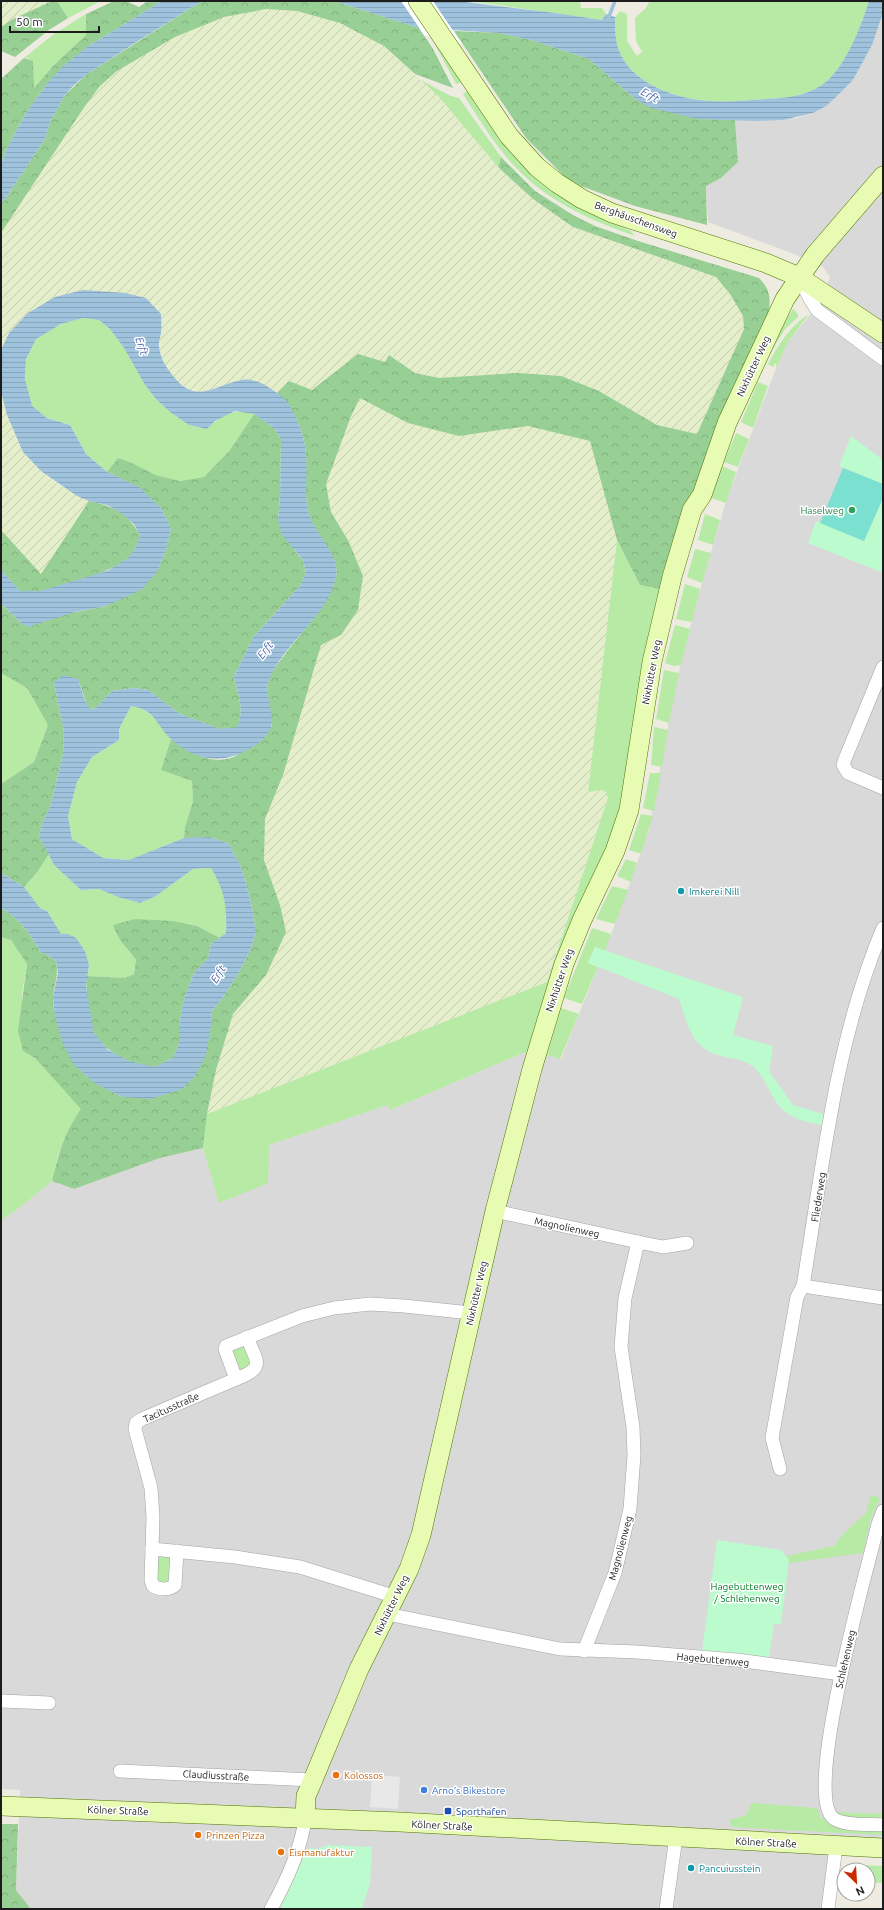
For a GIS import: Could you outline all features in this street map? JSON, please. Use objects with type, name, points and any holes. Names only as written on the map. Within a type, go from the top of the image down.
[{"type":"main road","name":"Berghäuschensweg","points":[[418,1],[509,136],[522,152],[547,175],[569,191],[612,213],[766,263],[799,277],[883,333]]},
{"type":"main road","name":"Nixhütter Weg","points":[[305,1819],[306,1796],[312,1780],[359,1669],[396,1597],[411,1564],[421,1534],[495,1211],[549,1010],[564,964],[582,920],[615,852],[629,810],[652,662],[672,577],[692,510],[702,495],[720,440],[785,299],[815,255],[883,176]]},
{"type":"main road","name":"Kölner Straße","points":[[1,1806],[305,1819],[883,1848]]},
{"type":"street","points":[[799,277],[817,310],[883,359]]},
{"type":"street","points":[[883,667],[844,759],[844,768],[851,774],[883,788]]},
{"type":"street","name":"Fliederweg","points":[[780,1469],[772,1438],[797,1297],[803,1286],[830,1121],[845,1045],[869,964],[883,928]]},
{"type":"street","name":"Magnolienweg","points":[[495,1211],[663,1247],[687,1243]]},
{"type":"street","name":"Magnolienweg","points":[[584,1651],[615,1573],[630,1509],[634,1455],[633,1428],[620,1346],[625,1298],[638,1242]]},
{"type":"street","points":[[803,1286],[883,1298]]},
{"type":"street","points":[[236,1379],[224,1349],[230,1343],[302,1316],[334,1308],[370,1304],[471,1313]]},
{"type":"street","name":"Tacitusstraße","points":[[177,1551],[175,1584],[167,1589],[153,1586],[151,1580],[153,1517],[151,1488],[135,1429],[136,1423],[142,1419],[255,1370],[257,1365],[247,1337]]},
{"type":"street","name":"Schlehenweg","points":[[883,1511],[878,1524],[841,1674],[831,1724],[825,1795],[828,1811],[832,1817],[840,1822],[883,1825]]},
{"type":"street","points":[[152,1549],[235,1557],[300,1567],[396,1597]]},
{"type":"street","points":[[386,1614],[560,1649],[584,1651]]},
{"type":"street","name":"Hagebuttenweg","points":[[584,1651],[636,1652],[737,1660],[841,1674]]},
{"type":"street","points":[[1,1701],[49,1703]]},
{"type":"street","name":"Claudiusstraße","points":[[120,1771],[312,1780]]},
{"type":"street","points":[[271,1909],[290,1868],[303,1833],[305,1819]]},
{"type":"street","points":[[666,1909],[676,1837]]},
{"type":"street","points":[[828,1909],[836,1846]]},
{"type":"shaded area","points":[[883,13],[883,1847],[835,1844],[826,1909],[31,1909],[16,1890],[20,1790],[1,1789],[1,1221],[52,1181],[74,1189],[160,1158],[203,1148],[219,1202],[269,1145],[388,1105],[390,1110],[530,1050],[561,1059],[614,927],[649,830],[675,687],[699,593],[726,501],[776,368],[788,342],[821,301],[830,277],[823,267],[789,252],[708,222],[706,186],[721,178],[738,162],[735,120],[754,121],[797,118],[813,113],[826,106],[836,97],[853,80],[872,45]]},
{"type":"shaded area","name":"Haselweg","points":[[843,468],[883,484],[883,498],[864,541],[820,523]]},
{"type":"shaded area","points":[[372,1775],[400,1777],[398,1809],[370,1807]]},
{"type":"green space","points":[[1,1],[52,1],[13,19],[1,27]]},
{"type":"green space","points":[[52,1],[57,1],[68,18],[49,30],[15,57],[1,51],[1,27],[13,19]]},
{"type":"green space","points":[[57,1],[101,1],[68,18]]},
{"type":"green space","points":[[114,1],[126,1],[139,7],[148,1],[162,1],[87,47],[47,84],[28,110],[7,148],[1,165],[1,79],[24,58],[33,61],[34,88],[53,66],[86,35],[86,14]]},
{"type":"green space","points":[[202,1],[334,1],[419,28],[433,49],[453,88],[415,74],[384,46],[340,23],[297,11],[266,9],[224,17],[175,37],[117,71],[100,86],[85,106],[1,233],[1,205],[45,139],[50,122],[65,95],[87,74]]},
{"type":"green space","points":[[469,1],[580,2],[581,8],[602,8],[606,14],[602,20]]},
{"type":"green space","points":[[650,1],[869,1],[857,34],[845,58],[838,69],[822,85],[806,93],[788,97],[742,101],[710,101],[683,97],[656,87],[643,80],[624,61],[617,44],[615,17],[620,11],[627,14],[627,41],[637,56],[642,52],[636,41],[635,18],[645,9]]},
{"type":"green space","points":[[266,9],[297,11],[340,23],[384,46],[440,98],[498,167],[533,199],[573,227],[716,277],[730,294],[743,316],[744,329],[697,435],[657,425],[599,391],[474,377],[439,378],[415,373],[390,355],[385,363],[333,375],[312,390],[289,381],[277,393],[260,382],[243,379],[212,390],[197,392],[188,390],[174,378],[163,363],[158,345],[162,331],[9,333],[1,350],[1,233],[85,106],[100,86],[117,71],[175,37],[224,17]]},
{"type":"green space","points":[[86,14],[86,35],[53,66],[33,89],[29,58],[24,58],[54,34]]},
{"type":"green space","points":[[454,31],[500,33],[535,41],[589,59],[635,99],[735,120],[738,162],[721,178],[706,186],[707,225],[635,206],[581,186],[565,177],[526,138]]},
{"type":"green space","points":[[431,37],[462,82],[456,84]]},
{"type":"green space","points":[[421,80],[445,93],[459,98],[501,157],[498,167],[440,98]]},
{"type":"green space","points":[[470,89],[483,109],[608,221],[631,231],[635,236],[583,215],[535,186],[508,159],[484,127],[463,94]]},
{"type":"green space","points":[[501,157],[535,191],[573,215],[595,226],[638,241],[759,278],[768,290],[769,313],[664,590],[640,585],[617,540],[590,441],[528,426],[459,436],[408,423],[360,398],[351,416],[326,484],[331,512],[349,542],[363,576],[358,610],[341,635],[321,645],[283,775],[265,819],[264,860],[280,905],[286,932],[266,975],[233,1014],[216,1070],[207,1114],[203,1148],[160,1158],[74,1189],[52,1181],[63,1144],[75,1117],[81,1109],[35,1058],[23,1051],[18,1031],[27,964],[11,940],[1,937],[1,908],[24,927],[40,952],[56,961],[57,976],[53,998],[54,1010],[63,1042],[69,1054],[82,1072],[90,1079],[123,1097],[208,1037],[212,1020],[211,1012],[217,1006],[238,974],[245,962],[254,940],[255,926],[247,887],[239,863],[229,844],[210,837],[184,838],[185,827],[193,801],[192,781],[161,770],[171,739],[186,749],[203,757],[221,760],[239,754],[272,726],[268,694],[270,676],[278,663],[308,626],[327,598],[336,577],[336,569],[331,553],[315,528],[308,512],[306,490],[306,455],[301,429],[293,413],[277,393],[289,381],[312,390],[358,354],[385,362],[389,355],[415,373],[439,378],[517,373],[561,376],[599,391],[657,425],[697,434],[744,329],[743,316],[730,294],[716,277],[573,227],[533,199],[498,167]]},
{"type":"green space","points":[[793,309],[798,314],[798,317],[785,329],[765,361],[777,335]]},
{"type":"green space","points":[[809,314],[788,342],[776,368],[775,363],[773,367],[768,364],[790,330]]},
{"type":"green space","points":[[83,318],[99,320],[110,329],[124,348],[145,385],[156,399],[170,412],[189,425],[207,429],[217,420],[235,412],[247,412],[254,414],[230,450],[204,477],[180,481],[156,475],[130,462],[118,458],[107,472],[86,454],[70,425],[44,416],[35,410],[29,399],[25,371],[31,345],[46,331],[65,323]]},
{"type":"green space","points":[[758,382],[768,386],[753,428],[741,422]]},
{"type":"green space","points":[[1,392],[7,415],[23,452],[41,471],[55,482],[89,501],[41,574],[1,530]]},
{"type":"green space","points":[[360,398],[459,436],[528,426],[590,441],[617,540],[588,792],[600,790],[605,791],[608,798],[547,982],[207,1114],[216,1070],[233,1014],[266,975],[280,905],[264,860],[265,819],[283,775],[321,645],[341,635],[358,610],[363,576],[349,542],[331,512],[326,484],[351,416]]},
{"type":"green space","points":[[254,414],[274,428],[281,439],[278,520],[295,551],[303,560],[306,573],[300,586],[253,637],[234,677],[241,709],[237,728],[220,729],[180,714],[148,690],[134,688],[112,691],[95,709],[88,708],[78,679],[63,676],[54,682],[64,732],[63,754],[51,804],[42,824],[39,836],[49,854],[38,871],[24,887],[1,873],[1,784],[34,762],[48,725],[27,688],[1,673],[1,603],[21,623],[106,606],[157,572],[166,550],[171,529],[161,508],[139,488],[107,472],[118,458],[130,462],[156,475],[180,481],[204,477],[230,450]]},
{"type":"green space","points":[[736,433],[749,439],[738,467],[724,462]]},
{"type":"green space","points":[[851,436],[883,460],[883,484],[839,466]]},
{"type":"green space","points":[[722,466],[736,472],[726,503],[711,498]]},
{"type":"green space","name":"Haselweg","points":[[883,498],[883,569],[881,572],[808,543],[816,521],[864,541]]},
{"type":"green space","points":[[89,501],[113,508],[131,522],[140,536],[136,548],[128,558],[121,563],[86,579],[48,590],[20,591],[1,570],[1,530],[41,574]]},
{"type":"green space","points":[[705,514],[720,520],[713,545],[698,540]]},
{"type":"green space","points":[[617,540],[640,585],[664,590],[621,808],[530,1050],[390,1110],[388,1105],[269,1145],[268,1183],[219,1203],[203,1148],[207,1114],[547,982],[608,798],[605,791],[600,790],[588,792]]},
{"type":"green space","points":[[695,549],[711,553],[702,583],[687,577]]},
{"type":"green space","points":[[685,584],[700,589],[692,622],[676,619]]},
{"type":"green space","points":[[675,625],[690,629],[681,665],[674,666],[665,663]]},
{"type":"green space","points":[[664,670],[679,673],[669,723],[656,719]]},
{"type":"green space","points":[[1,673],[27,688],[48,725],[34,762],[1,784]]},
{"type":"green space","points":[[131,706],[144,710],[150,714],[171,739],[161,770],[192,781],[193,801],[185,827],[184,838],[130,860],[103,858],[72,839],[68,816],[77,782],[92,757],[119,740],[119,729]]},
{"type":"green space","points":[[654,727],[668,730],[662,767],[651,765]]},
{"type":"green space","points":[[650,773],[661,773],[654,811],[643,808]]},
{"type":"green space","points":[[641,814],[653,816],[641,854],[629,850]]},
{"type":"green space","points":[[49,854],[54,865],[81,890],[99,889],[118,897],[140,903],[156,896],[193,869],[211,868],[222,886],[227,914],[226,933],[220,938],[197,926],[173,921],[113,925],[120,939],[136,960],[134,974],[125,978],[87,976],[89,965],[68,934],[61,935],[47,911],[40,908],[24,887],[38,871]]},
{"type":"green space","points":[[626,859],[637,863],[631,882],[617,876]]},
{"type":"green space","points":[[612,886],[628,890],[615,924],[596,919]]},
{"type":"green space","points":[[135,919],[173,921],[197,926],[220,938],[211,944],[208,958],[194,973],[184,999],[179,1025],[179,1044],[173,1058],[153,1067],[128,1061],[112,1052],[105,1046],[94,1033],[88,1005],[87,976],[125,978],[134,974],[136,960],[120,940],[113,925]]},
{"type":"green space","points":[[592,928],[611,934],[605,951],[595,948],[588,963],[598,967],[582,1004],[564,998]]},
{"type":"green space","points":[[2,936],[11,940],[27,964],[22,994],[23,1051],[35,1058],[82,1109],[73,1121],[58,1155],[52,1181],[1,1221]]},
{"type":"green space","points":[[595,947],[743,997],[733,1035],[773,1046],[769,1071],[793,1105],[823,1114],[822,1125],[799,1119],[784,1111],[776,1101],[762,1077],[747,1063],[710,1052],[699,1044],[689,1029],[679,999],[588,963]]},
{"type":"green space","points":[[561,1008],[579,1014],[560,1059],[547,1055]]},
{"type":"green space","points":[[246,1344],[252,1366],[237,1370],[231,1354],[233,1347]]},
{"type":"green space","points":[[871,1495],[880,1498],[871,1517],[863,1553],[789,1563],[786,1556],[834,1546],[843,1534],[866,1513]]},
{"type":"green space","name":"Hagebuttenweg / Schlehenweg","points":[[717,1540],[781,1550],[789,1560],[781,1624],[774,1624],[769,1659],[702,1651]]},
{"type":"green space","points":[[160,1555],[169,1556],[170,1558],[170,1580],[168,1583],[156,1583],[156,1557]]},
{"type":"green space","points":[[752,1803],[817,1808],[821,1819],[825,1818],[830,1823],[837,1826],[852,1829],[883,1830],[883,1835],[731,1827],[730,1820],[746,1815]]},
{"type":"green space","points":[[836,1812],[883,1814],[883,1820],[848,1818]]},
{"type":"green space","points":[[1,1824],[18,1824],[16,1890],[31,1909],[1,1909]]},
{"type":"green space","points":[[327,1845],[372,1847],[370,1883],[362,1909],[280,1909],[305,1854],[310,1848],[318,1849]]},
{"type":"green space","points":[[876,1866],[883,1866],[883,1883],[876,1883]]},
{"type":"water","points":[[162,1],[202,1],[87,74],[73,86],[65,95],[50,122],[45,139],[1,205],[1,165],[7,148],[28,110],[47,84],[62,67],[87,47]]},
{"type":"water","name":"Erft","points":[[334,1],[458,1],[602,20],[606,14],[615,17],[617,44],[624,61],[643,80],[669,93],[697,100],[710,101],[742,101],[780,98],[814,90],[830,78],[845,58],[857,34],[869,1],[883,1],[883,13],[872,45],[853,80],[826,106],[813,113],[783,120],[754,121],[698,119],[651,108],[635,99],[589,59],[535,41],[500,33],[419,28]]},
{"type":"water","name":"Erft","points":[[83,290],[125,293],[146,298],[161,314],[159,344],[164,362],[181,385],[189,390],[197,392],[205,391],[241,380],[249,380],[264,385],[280,395],[286,401],[297,421],[304,441],[308,512],[311,520],[331,552],[335,561],[336,569],[336,577],[331,592],[324,605],[276,666],[269,680],[268,691],[272,723],[269,731],[260,742],[245,751],[226,758],[216,759],[198,756],[180,747],[167,735],[155,719],[146,711],[131,706],[119,729],[119,740],[92,757],[77,782],[68,816],[72,839],[103,858],[129,860],[184,838],[210,837],[229,844],[239,863],[250,897],[255,926],[254,940],[245,962],[238,974],[217,1006],[211,1012],[212,1020],[206,1055],[195,1076],[182,1089],[151,1099],[123,1097],[96,1084],[74,1065],[63,1044],[55,1017],[53,997],[58,973],[56,961],[40,952],[24,927],[1,908],[1,873],[24,887],[40,908],[47,911],[61,934],[68,934],[76,938],[85,951],[89,965],[86,986],[94,1033],[108,1050],[129,1061],[154,1067],[173,1058],[179,1044],[179,1025],[184,999],[194,973],[208,958],[211,944],[226,933],[224,899],[216,876],[211,868],[193,869],[156,896],[140,903],[118,897],[99,889],[81,890],[54,865],[39,836],[42,824],[51,804],[63,754],[64,732],[54,682],[63,675],[78,679],[89,708],[95,709],[112,691],[134,688],[148,690],[180,714],[220,729],[237,727],[241,708],[234,677],[253,637],[300,586],[306,573],[303,560],[282,535],[278,520],[281,439],[274,428],[254,414],[235,411],[215,421],[207,429],[189,425],[170,412],[156,399],[145,385],[124,348],[110,329],[99,320],[83,318],[61,324],[36,339],[26,359],[25,379],[32,406],[47,418],[70,425],[86,454],[107,472],[139,487],[161,508],[171,529],[166,550],[157,572],[141,590],[106,606],[75,612],[28,627],[21,623],[1,603],[1,570],[20,591],[40,591],[107,571],[128,558],[135,549],[140,536],[134,524],[121,513],[107,505],[89,501],[77,496],[41,471],[23,452],[7,415],[1,392],[1,350],[9,333],[28,313],[55,297]]},
{"type":"pier","points":[[401,1],[433,1],[462,44],[424,35]]},
{"type":"waterway","points":[[608,19],[615,1]]},
{"type":"place","name":"Haselweg","points":[[852,510]]},
{"type":"place","name":"Imkerei Nill","points":[[681,891]]},
{"type":"place","name":"Kolossos","points":[[336,1775]]},
{"type":"place","name":"Arno‘s Bikestore","points":[[424,1790]]},
{"type":"place","name":"Sporthafen","points":[[448,1811]]},
{"type":"place","name":"Prinzen Pizza","points":[[198,1835]]},
{"type":"place","name":"Eismanufaktur","points":[[281,1852]]},
{"type":"place","name":"Pancuiusstein","points":[[691,1868]]}]
